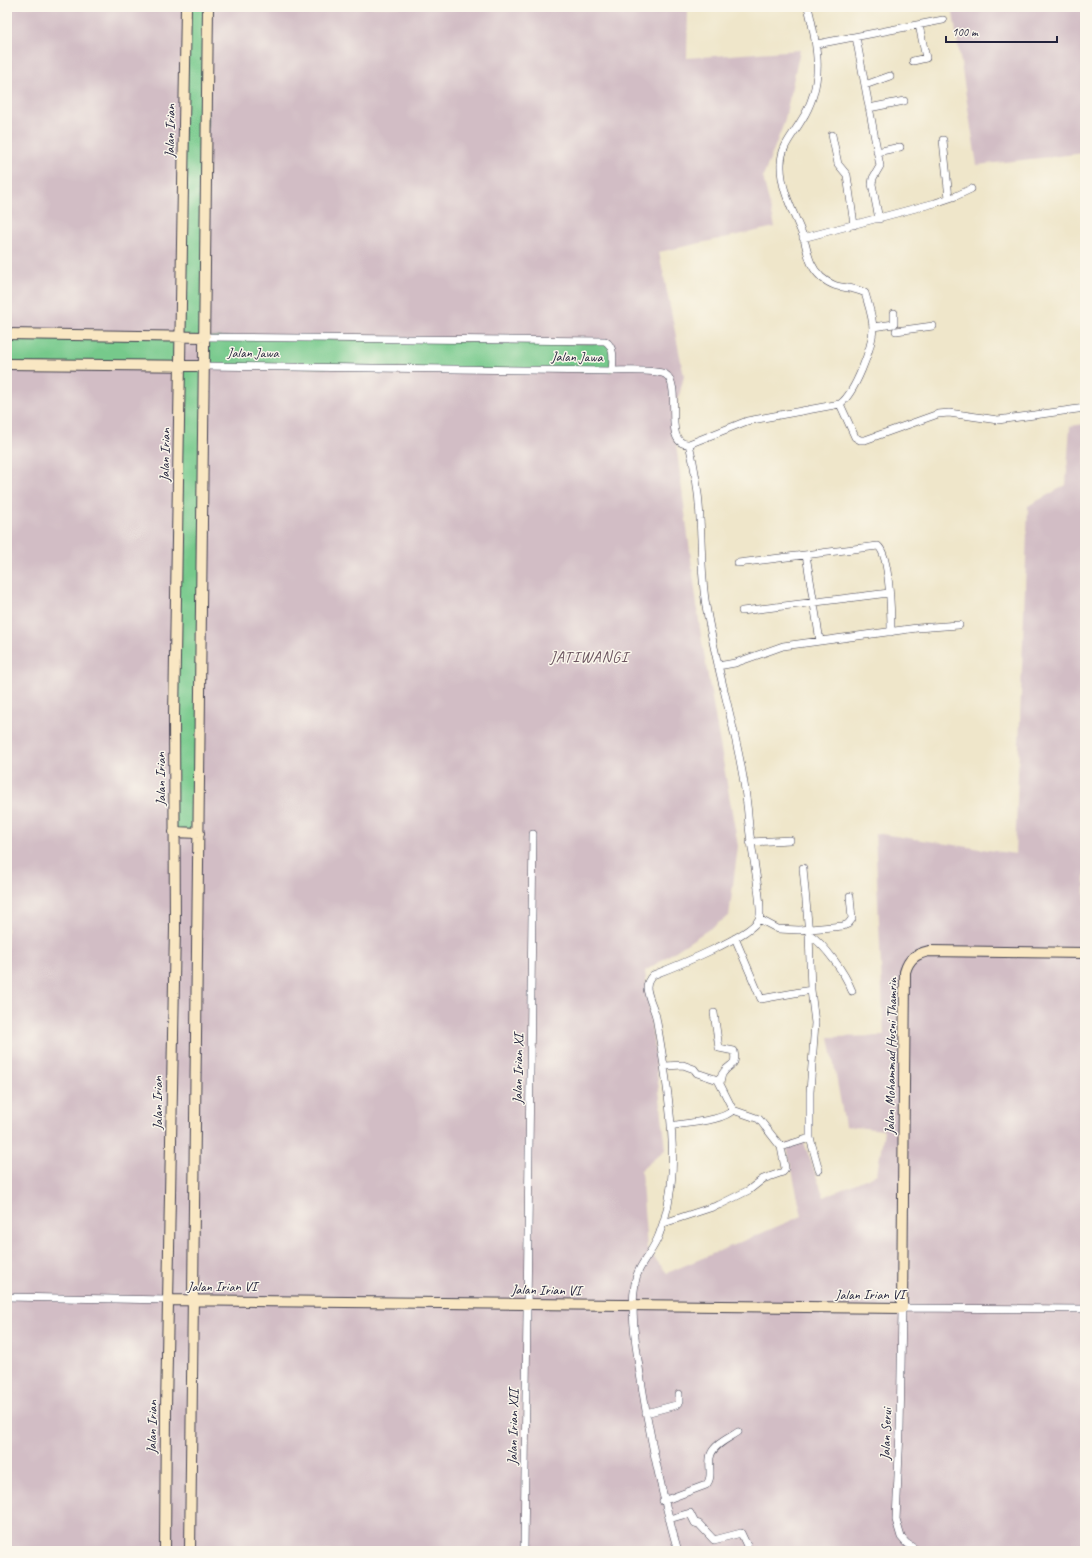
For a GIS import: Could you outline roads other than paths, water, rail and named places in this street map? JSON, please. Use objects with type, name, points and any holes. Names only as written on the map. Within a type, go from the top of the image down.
[{"type":"street","name":"Jalan Irian","points":[[165,1551],[175,928],[174,710],[186,7]]},
{"type":"street","points":[[190,1551],[208,7]]},
{"type":"street","points":[[612,371],[658,372],[666,375],[670,380],[672,389],[675,434],[684,444],[689,444],[747,421],[840,404],[853,390],[872,341],[873,327],[865,293],[860,290],[836,287],[821,277],[809,263],[804,238],[784,186],[781,165],[785,146],[802,121],[816,83],[818,69],[817,44],[808,7]]},
{"type":"street","points":[[817,44],[943,20]]},
{"type":"street","points":[[913,61],[926,58],[919,25]]},
{"type":"street","points":[[856,37],[880,166],[873,178],[872,184],[879,219]]},
{"type":"street","points":[[865,85],[890,76]]},
{"type":"street","points":[[869,108],[904,101]]},
{"type":"street","points":[[832,135],[838,164],[847,175],[854,226]]},
{"type":"street","points":[[943,140],[949,198]]},
{"type":"street","points":[[877,152],[900,147]]},
{"type":"street","points":[[804,238],[879,219],[949,198],[971,189]]},
{"type":"street","points":[[894,313],[896,331]]},
{"type":"street","points":[[873,327],[896,331],[933,326]]},
{"type":"street","name":"Jalan Jawa","points":[[7,334],[605,341],[610,344],[612,350],[612,371],[7,364]]},
{"type":"street","points":[[840,404],[855,436],[860,440],[865,440],[938,414],[949,413],[998,420],[1085,408]]},
{"type":"street","points":[[678,1551],[663,1501],[646,1413],[637,1351],[634,1305],[636,1279],[651,1253],[664,1223],[672,1179],[671,1126],[665,1066],[655,1015],[648,994],[648,981],[653,975],[735,938],[759,919],[761,905],[750,842],[744,776],[718,666],[703,588],[700,517],[689,444]]},
{"type":"street","points":[[738,563],[878,546],[882,551],[890,593],[891,632]]},
{"type":"street","points":[[806,555],[820,641]]},
{"type":"street","points":[[742,611],[890,593]]},
{"type":"street","points":[[718,666],[783,646],[959,625]]},
{"type":"street","points":[[174,832],[199,832]]},
{"type":"street","name":"Jalan Irian XI","points":[[528,1303],[533,834]]},
{"type":"street","points":[[750,842],[790,840]]},
{"type":"street","points":[[803,868],[809,932],[811,990],[816,1038],[810,1092],[810,1138],[819,1170]]},
{"type":"street","points":[[759,919],[778,929],[809,932],[843,926],[852,919],[850,896]]},
{"type":"street","points":[[809,932],[845,976],[852,991]]},
{"type":"street","points":[[735,938],[761,999],[811,990]]},
{"type":"street","name":"Jalan Mohammad Husni Thamrin","points":[[902,1308],[905,972],[907,965],[912,958],[919,953],[929,951],[1085,953]]},
{"type":"street","points":[[714,1013],[719,1048],[734,1050],[735,1057],[734,1064],[722,1073],[720,1083]]},
{"type":"street","points":[[664,1223],[719,1205],[749,1190],[763,1179],[783,1172],[785,1168],[781,1147],[759,1118],[733,1110],[720,1083],[716,1079],[698,1073],[694,1069],[683,1064],[665,1066]]},
{"type":"street","points":[[671,1126],[720,1118],[729,1114],[733,1110]]},
{"type":"street","points":[[781,1147],[810,1138]]},
{"type":"street","name":"Jalan Irian VI","points":[[7,1297],[168,1300],[1085,1309]]},
{"type":"street","name":"Jalan Irian XII","points":[[524,1551],[528,1303]]},
{"type":"street","name":"Jalan Serui","points":[[902,1308],[900,1431],[896,1520],[901,1537],[906,1543],[918,1551]]},
{"type":"street","points":[[646,1413],[676,1405],[679,1402],[679,1394]]},
{"type":"street","points":[[663,1501],[700,1489],[708,1483],[711,1454],[722,1443],[738,1432]]},
{"type":"street","points":[[668,1520],[690,1513],[695,1523],[699,1524],[714,1540],[741,1532],[749,1550]]},
{"type":"district","name":"JATIWANGI","points":[[589,657]]}]
